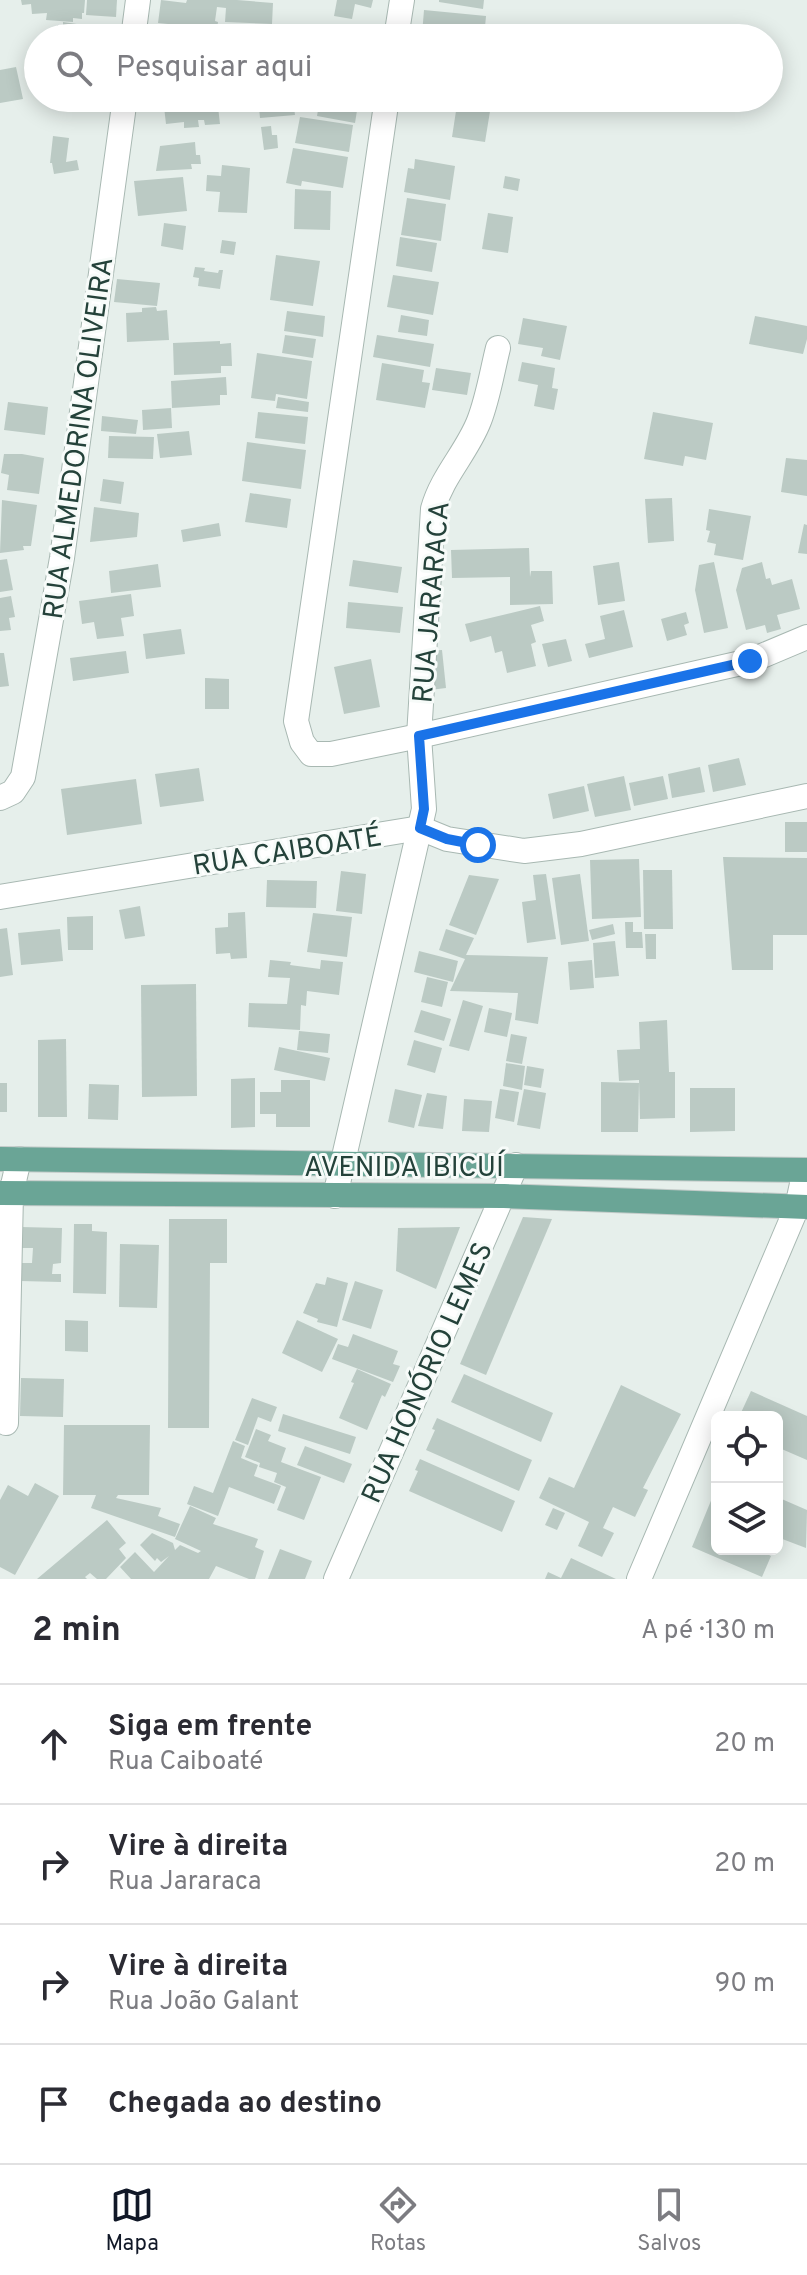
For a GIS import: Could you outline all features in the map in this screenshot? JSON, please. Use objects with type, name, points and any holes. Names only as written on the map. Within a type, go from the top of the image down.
[{"type":"main road","name":"AVENIDA IBICUÍ","points":[[9,1159],[806,1170]]},
{"type":"main road","name":"AVENIDA IBICUÍ","points":[[6,1194],[504,1196],[802,1207]]},
{"type":"street","points":[[135,24],[138,0]]},
{"type":"street","points":[[398,24],[402,0]]},
{"type":"street","name":"RUA ALMEDORINA OLIVEIRA","points":[[0,798],[13,792],[23,777],[62,558],[123,112]]},
{"type":"street","points":[[385,112],[296,721],[302,742],[311,754],[331,754],[419,736],[750,661],[807,637]]},
{"type":"street","name":"RUA JARARACA","points":[[335,1196],[424,809],[419,736],[433,509],[439,488],[480,420],[498,348]]},
{"type":"street","name":"RUA CAIBOATÉ","points":[[0,897],[420,828],[447,839],[524,851],[581,844],[807,796]]},
{"type":"street","points":[[6,1423],[6,1194],[9,1159]]},
{"type":"street","name":"RUA HONÓRIO LEMES","points":[[336,1579],[516,1165]]},
{"type":"street","points":[[639,1579],[802,1207],[806,1170]]},
{"type":"building","points":[[21,0],[85,0],[84,13],[82,19],[73,18],[73,22],[46,20],[47,13],[32,14],[31,4],[22,5]]},
{"type":"building","points":[[87,0],[117,0],[116,17],[86,15]]},
{"type":"building","points":[[161,0],[273,3],[272,24],[225,22],[226,8],[217,7],[215,21],[218,24],[158,23]]},
{"type":"building","points":[[337,0],[373,0],[371,8],[355,4],[352,19],[334,16]]},
{"type":"building","points":[[439,0],[484,0],[483,9]]},
{"type":"building","points":[[424,10],[486,16],[485,24],[423,24]]},
{"type":"building","points":[[16,67],[23,99],[0,103],[0,70]]},
{"type":"building","points":[[165,112],[219,112],[220,124],[205,125],[204,120],[198,120],[199,127],[184,128],[184,122],[166,124]]},
{"type":"building","points":[[259,112],[295,112],[295,115],[260,118]]},
{"type":"building","points":[[318,112],[357,112],[355,123],[317,116]]},
{"type":"building","points":[[456,112],[490,112],[485,142],[452,137]]},
{"type":"building","points":[[300,117],[353,125],[349,152],[295,143]]},
{"type":"building","points":[[271,126],[272,135],[277,135],[278,148],[264,150],[261,127]]},
{"type":"building","points":[[53,136],[69,138],[66,162],[77,160],[79,170],[54,174],[50,163]]},
{"type":"building","points":[[195,142],[196,155],[200,155],[201,164],[191,164],[192,169],[156,171],[160,146]]},
{"type":"building","points":[[293,148],[348,157],[343,188],[302,181],[301,186],[286,183]]},
{"type":"building","points":[[415,159],[455,166],[450,200],[404,192],[408,168],[414,169]]},
{"type":"building","points":[[222,165],[250,168],[247,213],[218,212],[220,192],[206,191],[207,175],[221,176]]},
{"type":"building","points":[[505,176],[520,179],[518,191],[503,188]]},
{"type":"building","points":[[183,177],[187,211],[138,216],[134,181]]},
{"type":"building","points":[[295,189],[331,191],[330,230],[294,229]]},
{"type":"building","points":[[407,198],[446,204],[441,241],[401,235]]},
{"type":"building","points":[[488,213],[513,217],[508,253],[482,249]]},
{"type":"building","points":[[164,223],[186,226],[183,250],[161,246]]},
{"type":"building","points":[[400,237],[437,243],[432,272],[396,266]]},
{"type":"building","points":[[222,240],[236,242],[234,255],[220,253]]},
{"type":"building","points":[[276,255],[320,261],[313,306],[270,300]]},
{"type":"building","points":[[195,267],[218,273],[223,270],[220,289],[198,286],[199,278],[193,277]]},
{"type":"building","points":[[393,275],[439,282],[433,315],[387,307]]},
{"type":"building","points":[[117,279],[160,283],[157,306],[114,302]]},
{"type":"building","points":[[156,307],[157,311],[167,310],[169,340],[127,342],[126,313]]},
{"type":"building","points":[[287,311],[325,316],[323,337],[284,331]]},
{"type":"building","points":[[401,315],[429,320],[427,336],[398,332]]},
{"type":"building","points":[[755,316],[807,326],[803,354],[749,344]]},
{"type":"building","points":[[523,318],[567,326],[560,360],[541,356],[543,348],[518,344]]},
{"type":"building","points":[[285,335],[316,339],[313,358],[282,353]]},
{"type":"building","points":[[377,335],[434,344],[430,367],[373,357]]},
{"type":"building","points":[[220,341],[220,344],[231,343],[232,366],[221,366],[221,373],[174,375],[173,343]]},
{"type":"building","points":[[257,353],[312,361],[307,399],[276,394],[275,401],[251,398]]},
{"type":"building","points":[[522,362],[555,368],[552,388],[558,389],[554,410],[534,406],[538,385],[518,381]]},
{"type":"building","points":[[382,363],[424,370],[422,382],[430,383],[425,408],[376,400]]},
{"type":"building","points":[[436,368],[471,373],[467,395],[432,390]]},
{"type":"building","points":[[226,377],[227,395],[220,395],[220,405],[172,408],[171,381]]},
{"type":"building","points":[[278,397],[309,402],[308,412],[276,408]]},
{"type":"building","points":[[8,402],[48,407],[45,435],[4,430]]},
{"type":"building","points":[[171,408],[172,428],[143,430],[142,410]]},
{"type":"building","points":[[258,412],[308,417],[305,444],[255,438]]},
{"type":"building","points":[[653,412],[713,423],[706,460],[685,456],[683,466],[644,459]]},
{"type":"building","points":[[102,416],[138,420],[136,434],[101,431]]},
{"type":"building","points":[[189,431],[192,455],[160,458],[157,434]]},
{"type":"building","points":[[109,436],[154,437],[153,459],[108,458]]},
{"type":"building","points":[[247,442],[306,450],[301,489],[242,481]]},
{"type":"building","points":[[4,454],[44,458],[39,494],[7,490],[9,475],[1,473]]},
{"type":"building","points":[[786,458],[807,460],[807,496],[781,492]]},
{"type":"building","points":[[103,479],[124,482],[121,504],[100,501]]},
{"type":"building","points":[[250,493],[291,499],[287,528],[245,522]]},
{"type":"building","points":[[672,498],[674,541],[648,543],[645,499]]},
{"type":"building","points":[[2,500],[37,505],[31,546],[23,546],[24,550],[0,553]]},
{"type":"building","points":[[94,507],[139,513],[137,537],[90,542]]},
{"type":"building","points":[[709,509],[751,516],[743,560],[714,555],[716,544],[707,542]]},
{"type":"building","points":[[219,523],[221,536],[183,542],[181,530]]},
{"type":"building","points":[[804,524],[807,525],[807,554],[798,553]]},
{"type":"building","points":[[529,548],[530,577],[531,571],[552,571],[553,604],[510,605],[510,577],[452,578],[451,550]]},
{"type":"building","points":[[7,559],[13,590],[0,592],[0,560]]},
{"type":"building","points":[[353,560],[402,567],[398,593],[349,586]]},
{"type":"building","points":[[619,562],[625,601],[598,605],[593,566]]},
{"type":"building","points":[[714,562],[728,628],[704,633],[695,590],[699,565]]},
{"type":"building","points":[[762,562],[766,579],[770,578],[772,585],[792,579],[800,609],[777,615],[781,629],[767,633],[765,625],[746,630],[736,590],[742,568]]},
{"type":"building","points":[[158,564],[161,587],[111,593],[109,571]]},
{"type":"building","points":[[131,594],[134,616],[121,618],[124,636],[97,639],[94,622],[82,624],[79,601]]},
{"type":"building","points":[[11,596],[15,617],[9,618],[11,630],[0,631],[0,598]]},
{"type":"building","points":[[348,602],[403,607],[400,633],[346,628]]},
{"type":"building","points":[[540,606],[544,621],[531,625],[536,642],[531,644],[536,666],[507,673],[502,651],[495,653],[491,636],[470,642],[465,624]]},
{"type":"building","points":[[624,610],[633,647],[589,658],[585,644],[605,639],[600,616]]},
{"type":"building","points":[[686,612],[689,623],[684,625],[687,635],[667,641],[661,619]]},
{"type":"building","points":[[181,629],[185,654],[146,659],[143,634]]},
{"type":"building","points":[[566,639],[572,661],[548,667],[542,644]]},
{"type":"building","points":[[442,650],[446,688],[430,690],[426,651]]},
{"type":"building","points":[[126,651],[129,673],[73,681],[70,658]]},
{"type":"building","points":[[0,653],[4,653],[9,686],[0,687]]},
{"type":"building","points":[[371,659],[380,707],[344,714],[334,667]]},
{"type":"building","points":[[205,678],[229,679],[229,709],[205,709]]},
{"type":"building","points":[[739,758],[746,785],[713,792],[708,765]]},
{"type":"building","points":[[700,767],[705,792],[672,798],[668,774]]},
{"type":"building","points":[[199,768],[204,801],[160,807],[155,774]]},
{"type":"building","points":[[624,776],[631,810],[595,817],[587,784]]},
{"type":"building","points":[[663,776],[668,799],[634,806],[629,783]]},
{"type":"building","points":[[136,779],[142,824],[67,835],[61,789]]},
{"type":"building","points":[[584,786],[589,811],[553,819],[548,794]]},
{"type":"building","points":[[785,822],[807,822],[807,852],[785,852]]},
{"type":"building","points":[[723,857],[807,858],[807,935],[773,935],[773,970],[732,970]]},
{"type":"building","points":[[639,859],[641,917],[592,919],[590,860]]},
{"type":"building","points":[[643,870],[672,870],[673,929],[644,929]]},
{"type":"building","points":[[341,871],[366,874],[362,914],[336,911]]},
{"type":"building","points":[[546,874],[556,939],[527,943],[522,902],[536,900],[533,875]]},
{"type":"building","points":[[580,874],[589,941],[561,945],[552,878]]},
{"type":"building","points":[[469,875],[499,879],[476,935],[449,925]]},
{"type":"building","points":[[267,880],[317,881],[316,908],[266,907]]},
{"type":"building","points":[[140,906],[145,936],[125,939],[119,910]]},
{"type":"building","points":[[245,912],[247,958],[231,959],[230,953],[216,954],[215,928],[228,927],[228,913]]},
{"type":"building","points":[[313,913],[352,917],[347,957],[307,952]]},
{"type":"building","points":[[93,916],[93,950],[68,950],[67,917]]},
{"type":"building","points":[[625,922],[633,922],[633,932],[642,932],[643,948],[626,948]]},
{"type":"building","points":[[613,924],[615,934],[592,940],[589,930]]},
{"type":"building","points":[[7,928],[13,975],[0,977],[0,929]]},
{"type":"building","points":[[60,929],[63,961],[21,965],[18,933]]},
{"type":"building","points":[[446,929],[474,938],[466,955],[548,957],[538,1024],[515,1020],[518,993],[450,991],[465,959],[439,950]]},
{"type":"building","points":[[645,934],[656,934],[656,959],[646,959]]},
{"type":"building","points":[[615,941],[619,976],[595,978],[593,943]]},
{"type":"building","points":[[419,951],[458,961],[453,982],[414,972]]},
{"type":"building","points":[[270,960],[320,969],[321,960],[343,962],[339,995],[307,991],[306,1006],[301,1005],[300,1030],[248,1027],[249,1003],[287,1004],[290,978],[268,977]]},
{"type":"building","points":[[592,960],[594,988],[570,990],[568,962]]},
{"type":"building","points":[[427,977],[448,982],[442,1007],[421,1002]]},
{"type":"building","points":[[196,984],[197,1096],[142,1097],[141,985]]},
{"type":"building","points":[[463,1000],[483,1006],[469,1051],[449,1046]]},
{"type":"building","points":[[489,1008],[512,1013],[507,1037],[484,1032]]},
{"type":"building","points":[[421,1010],[451,1019],[444,1041],[414,1032]]},
{"type":"building","points":[[667,1020],[669,1072],[675,1072],[675,1118],[640,1119],[639,1080],[619,1081],[617,1050],[640,1049],[639,1022]]},
{"type":"building","points":[[299,1031],[330,1034],[328,1053],[297,1050]]},
{"type":"building","points":[[511,1034],[527,1037],[522,1064],[506,1061]]},
{"type":"building","points":[[66,1039],[67,1117],[38,1117],[38,1040]]},
{"type":"building","points":[[414,1040],[442,1048],[435,1073],[407,1065]]},
{"type":"building","points":[[279,1047],[330,1058],[325,1081],[274,1070]]},
{"type":"building","points":[[506,1063],[525,1066],[522,1090],[503,1086]]},
{"type":"building","points":[[527,1066],[544,1069],[541,1088],[524,1085]]},
{"type":"building","points":[[255,1078],[255,1127],[231,1128],[231,1079]]},
{"type":"building","points":[[281,1080],[310,1080],[310,1127],[276,1127],[276,1114],[260,1114],[260,1092],[281,1092]]},
{"type":"building","points":[[601,1082],[639,1083],[638,1132],[601,1132]]},
{"type":"building","points":[[0,1083],[7,1083],[7,1112],[0,1112]]},
{"type":"building","points":[[89,1084],[119,1085],[118,1120],[88,1119]]},
{"type":"building","points":[[690,1088],[735,1088],[735,1131],[690,1132]]},
{"type":"building","points":[[395,1089],[422,1095],[414,1128],[388,1122]]},
{"type":"building","points":[[500,1089],[519,1092],[514,1122],[495,1118]]},
{"type":"building","points":[[524,1089],[546,1093],[540,1129],[517,1125]]},
{"type":"building","points":[[427,1093],[447,1096],[443,1129],[418,1126]]},
{"type":"building","points":[[464,1099],[492,1101],[489,1132],[462,1131]]},
{"type":"building","points":[[523,1217],[552,1219],[486,1375],[460,1364]]},
{"type":"building","points":[[169,1219],[227,1219],[227,1263],[210,1263],[209,1428],[168,1428]]},
{"type":"building","points":[[74,1224],[92,1224],[92,1231],[107,1232],[106,1294],[73,1293]]},
{"type":"building","points":[[21,1227],[62,1228],[61,1263],[53,1264],[52,1274],[61,1274],[61,1282],[20,1281],[20,1263],[32,1263],[33,1248],[20,1248]]},
{"type":"building","points":[[460,1227],[436,1289],[396,1271],[398,1228]]},
{"type":"building","points":[[120,1244],[159,1245],[157,1308],[119,1307]]},
{"type":"building","points":[[327,1277],[348,1283],[337,1327],[317,1322],[318,1319],[303,1313],[316,1283],[325,1285]]},
{"type":"building","points":[[355,1281],[383,1290],[371,1329],[342,1320]]},
{"type":"building","points":[[65,1320],[88,1321],[88,1352],[65,1351]]},
{"type":"building","points":[[297,1320],[338,1339],[322,1372],[282,1353]]},
{"type":"building","points":[[353,1334],[398,1351],[393,1364],[400,1366],[393,1382],[332,1359],[338,1344],[348,1347]]},
{"type":"building","points":[[357,1369],[391,1384],[385,1397],[382,1395],[367,1430],[339,1418]]},
{"type":"building","points":[[464,1374],[553,1413],[541,1442],[451,1402]]},
{"type":"building","points":[[21,1378],[64,1379],[63,1417],[20,1416]]},
{"type":"building","points":[[621,1385],[681,1414],[643,1488],[648,1490],[635,1517],[613,1507],[603,1528],[614,1533],[602,1557],[578,1546],[589,1522],[539,1498],[549,1477],[574,1488]]},
{"type":"building","points":[[751,1391],[807,1416],[807,1460],[783,1450],[783,1411],[742,1411]]},
{"type":"building","points":[[252,1398],[277,1407],[271,1422],[258,1417],[248,1445],[235,1440]]},
{"type":"building","points":[[283,1414],[356,1437],[350,1454],[278,1431]]},
{"type":"building","points":[[437,1418],[532,1460],[519,1491],[426,1450]]},
{"type":"building","points":[[64,1425],[150,1425],[149,1495],[118,1495],[116,1498],[161,1508],[158,1516],[180,1524],[175,1537],[91,1508],[96,1495],[63,1495]]},
{"type":"building","points":[[256,1429],[271,1435],[268,1441],[286,1448],[281,1462],[321,1477],[304,1520],[277,1510],[286,1487],[274,1482],[277,1473],[259,1467],[260,1463],[245,1457]]},
{"type":"building","points":[[233,1441],[245,1446],[241,1458],[258,1465],[254,1476],[281,1486],[274,1504],[229,1487],[218,1516],[187,1504],[194,1486],[213,1493]]},
{"type":"building","points":[[305,1446],[352,1464],[344,1483],[297,1465]]},
{"type":"building","points":[[420,1459],[515,1501],[502,1532],[409,1491]]},
{"type":"building","points":[[35,1483],[59,1496],[15,1575],[0,1567],[0,1500],[8,1485],[28,1496]]},
{"type":"building","points":[[783,1500],[807,1510],[806,1548],[783,1539]]},
{"type":"building","points":[[711,1501],[711,1555],[771,1556],[762,1577],[692,1547]]},
{"type":"building","points":[[190,1506],[216,1518],[213,1524],[258,1539],[255,1547],[264,1551],[255,1579],[216,1566],[209,1579],[131,1579],[120,1567],[135,1552],[154,1572],[169,1556],[161,1562],[157,1558],[155,1561],[140,1545],[152,1533],[173,1543],[175,1550],[180,1545],[198,1553],[201,1551],[175,1539]]},
{"type":"building","points":[[553,1508],[565,1513],[557,1530],[545,1525]]},
{"type":"building","points":[[107,1520],[126,1543],[119,1549],[126,1558],[106,1579],[97,1579],[90,1573],[85,1577],[87,1579],[37,1579]]},
{"type":"building","points":[[280,1549],[312,1561],[305,1579],[268,1579]]},
{"type":"building","points":[[571,1558],[616,1579],[545,1579],[548,1572],[561,1578]]},
{"type":"route","points":[[478,845],[447,839],[420,828],[424,809],[419,736],[750,661]]}]
